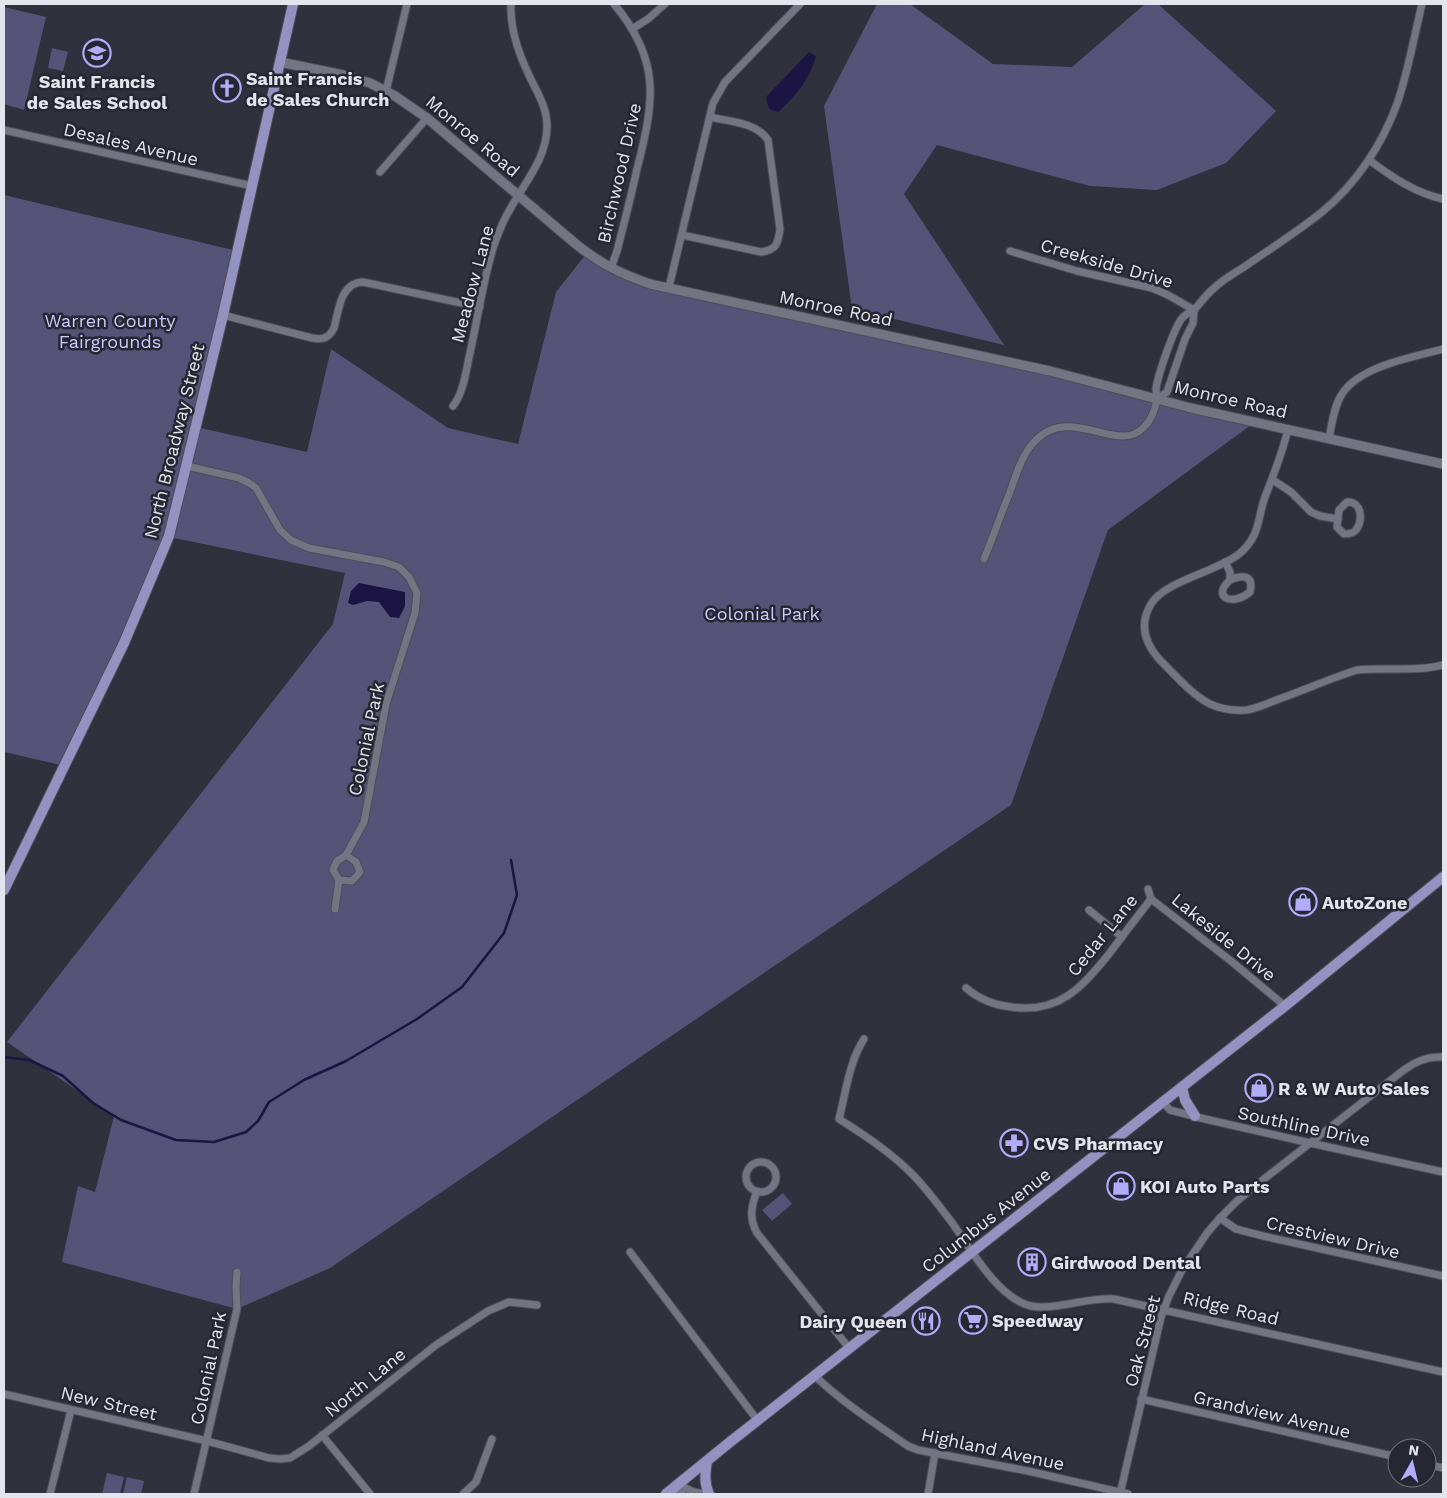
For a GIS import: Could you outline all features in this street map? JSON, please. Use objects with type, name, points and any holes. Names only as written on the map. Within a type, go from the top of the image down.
[{"type":"main road","name":"North Broadway Street","points":[[4,890],[116,660],[150,586],[169,536],[223,315],[293,4]]},
{"type":"main road","name":"Columbus Avenue","points":[[666,1494],[680,1489],[707,1461],[1285,1006],[1443,877]]},
{"type":"main road","points":[[1182,1087],[1185,1100],[1195,1116]]},
{"type":"main road","points":[[707,1461],[705,1477],[709,1494]]},
{"type":"street","points":[[386,91],[407,4]]},
{"type":"street","name":"Meadow Lane","points":[[452,406],[458,398],[465,376],[494,245],[508,211],[539,161],[547,135],[543,103],[519,52],[514,35],[511,4]]},
{"type":"street","name":"Birchwood Drive","points":[[611,268],[644,144],[651,100],[648,67],[643,51],[632,29],[614,4]]},
{"type":"street","points":[[632,29],[648,19],[665,4]]},
{"type":"street","points":[[669,288],[713,103],[726,82],[800,4]]},
{"type":"street","points":[[984,559],[1022,459],[1034,441],[1047,431],[1062,426],[1074,426],[1123,437],[1140,432],[1148,423],[1157,399],[1156,389],[1167,351],[1183,317],[1194,310],[1219,284],[1322,212],[1349,185],[1368,160],[1389,124],[1404,82],[1422,4]]},
{"type":"street","name":"Monroe Road","points":[[280,62],[342,75],[370,84],[401,100],[427,118],[577,245],[611,268],[629,277],[650,284],[1050,371],[1157,399],[1443,464]]},
{"type":"street","points":[[682,235],[761,252],[770,251],[776,246],[779,238],[780,229],[768,140],[763,132],[753,127],[710,117]]},
{"type":"street","points":[[380,172],[427,118]]},
{"type":"street","name":"Desales Avenue","points":[[4,130],[252,186]]},
{"type":"street","points":[[1368,160],[1406,185],[1443,199]]},
{"type":"street","name":"Creekside Drive","points":[[1010,251],[1077,271],[1152,288],[1194,310]]},
{"type":"street","points":[[223,315],[322,339],[331,333],[334,328],[345,291],[353,284],[363,282],[480,308]]},
{"type":"street","points":[[1157,399],[1167,392],[1176,362],[1193,323],[1194,310]]},
{"type":"street","points":[[1329,438],[1339,398],[1353,382],[1385,365],[1443,349]]},
{"type":"street","points":[[1288,429],[1283,452],[1265,498],[1257,531],[1252,541],[1240,554],[1160,594],[1150,606],[1144,627],[1145,637],[1153,651],[1188,687],[1210,704],[1230,710],[1247,710],[1258,707],[1357,670],[1425,668],[1443,665]]},
{"type":"street","name":"Colonial Park","points":[[187,466],[239,478],[249,483],[256,488],[280,530],[290,540],[309,548],[384,562],[399,567],[409,576],[417,593],[415,613],[386,704],[364,822],[346,855],[337,861],[333,870],[339,880],[335,909]]},
{"type":"street","points":[[1273,480],[1291,492],[1310,512],[1338,519]]},
{"type":"street","points":[[1347,502],[1357,504],[1360,509],[1360,515],[1356,531],[1344,534],[1337,527],[1338,519],[1339,510],[1347,502]]},
{"type":"street","points":[[1225,562],[1230,572],[1230,580]]},
{"type":"street","points":[[339,880],[352,881],[360,872],[356,862],[346,855]]},
{"type":"street","name":"Lakeside Drive","points":[[1148,889],[1151,899],[1285,1006]]},
{"type":"street","name":"Cedar Lane","points":[[966,988],[982,1000],[1021,1008],[1043,1006],[1064,998],[1083,985],[1151,899]]},
{"type":"street","points":[[1089,910],[1122,937]]},
{"type":"street","name":"Ridge Road","points":[[864,1038],[852,1065],[839,1119],[862,1133],[913,1175],[947,1216],[972,1252],[998,1284],[1016,1300],[1032,1306],[1042,1307],[1103,1298],[1114,1299],[1443,1372]]},
{"type":"street","name":"Oak Street","points":[[1120,1493],[1154,1344],[1164,1309],[1192,1253],[1207,1233],[1237,1201],[1310,1143],[1409,1066],[1424,1059],[1443,1057]]},
{"type":"street","name":"Southline Drive","points":[[1163,1102],[1170,1110],[1443,1172]]},
{"type":"street","points":[[763,1163],[774,1171],[775,1181],[770,1189],[756,1192],[749,1186],[746,1176],[747,1171],[754,1164],[763,1163]]},
{"type":"street","points":[[756,1192],[751,1211],[752,1222],[757,1233],[849,1348]]},
{"type":"street","name":"Crestview Drive","points":[[1220,1218],[1236,1230],[1443,1276]]},
{"type":"street","points":[[630,1252],[758,1421]]},
{"type":"street","name":"Colonial Park","points":[[194,1494],[237,1309],[237,1272]]},
{"type":"street","name":"North Lane","points":[[207,1442],[269,1458],[280,1459],[295,1456],[436,1345],[488,1311],[509,1302],[538,1305]]},
{"type":"street","name":"Highland Avenue","points":[[815,1376],[845,1402],[908,1446],[918,1450],[1028,1471],[1128,1494]]},
{"type":"street","name":"New Street","points":[[4,1394],[207,1442]]},
{"type":"street","name":"Grandview Avenue","points":[[1141,1399],[1387,1455]]},
{"type":"street","points":[[50,1494],[71,1410]]},
{"type":"street","points":[[322,1435],[370,1494]]},
{"type":"street","points":[[463,1494],[476,1482],[492,1439]]},
{"type":"street","points":[[928,1494],[934,1453]]},
{"type":"street","points":[[680,1489],[704,1494]]},
{"type":"green space","points":[[877,4],[910,4],[993,64],[1072,67],[1145,4],[1158,4],[1276,111],[1226,163],[1157,190],[1090,186],[937,145],[904,194],[1004,345],[852,309],[824,106]]},
{"type":"green space","points":[[4,7],[46,17],[24,110],[4,104]]},
{"type":"green space","points":[[52,48],[68,52],[63,71],[48,68]]},
{"type":"green space","name":"Colonial Park","points":[[4,195],[237,251],[196,427],[307,452],[331,349],[448,428],[518,444],[556,292],[587,253],[629,277],[1255,422],[1108,530],[1011,805],[330,1268],[237,1309],[62,1262],[78,1186],[95,1192],[114,1116],[7,1042],[333,624],[345,573],[169,537],[65,766],[4,752]]},
{"type":"green space","points":[[783,1193],[792,1204],[772,1221],[762,1210]]},
{"type":"green space","points":[[107,1473],[124,1477],[120,1494],[102,1494]]},
{"type":"green space","points":[[127,1477],[144,1481],[141,1494],[123,1494]]},
{"type":"shaded area","points":[[809,52],[816,56],[810,72],[801,87],[778,112],[769,109],[766,97]]},
{"type":"shaded area","points":[[359,583],[405,592],[405,606],[399,618],[390,617],[379,602],[367,601],[353,605],[348,603],[351,591]]},
{"type":"waterway","points":[[4,1057],[29,1060],[63,1076],[93,1103],[121,1120],[176,1140],[214,1142],[246,1132],[258,1121],[269,1102],[304,1080],[346,1061],[417,1019],[462,987],[504,933],[517,895],[511,860]]},
{"type":"place","name":"Saint Francis de Sales School","points":[[97,53]]},
{"type":"place","name":"Saint Francis de Sales Church","points":[[227,88]]},
{"type":"place","name":"AutoZone","points":[[1303,902]]},
{"type":"place","name":"R & W Auto Sales","points":[[1259,1088]]},
{"type":"place","name":"CVS Pharmacy","points":[[1014,1143]]},
{"type":"place","name":"KOI Auto Parts","points":[[1121,1186]]},
{"type":"place","name":"Girdwood Dental","points":[[1032,1262]]},
{"type":"place","name":"Speedway","points":[[973,1320]]},
{"type":"place","name":"Dairy Queen","points":[[926,1321]]},
{"type":"park label","name":"Warren County Fairgrounds","points":[[110,330]]}]
